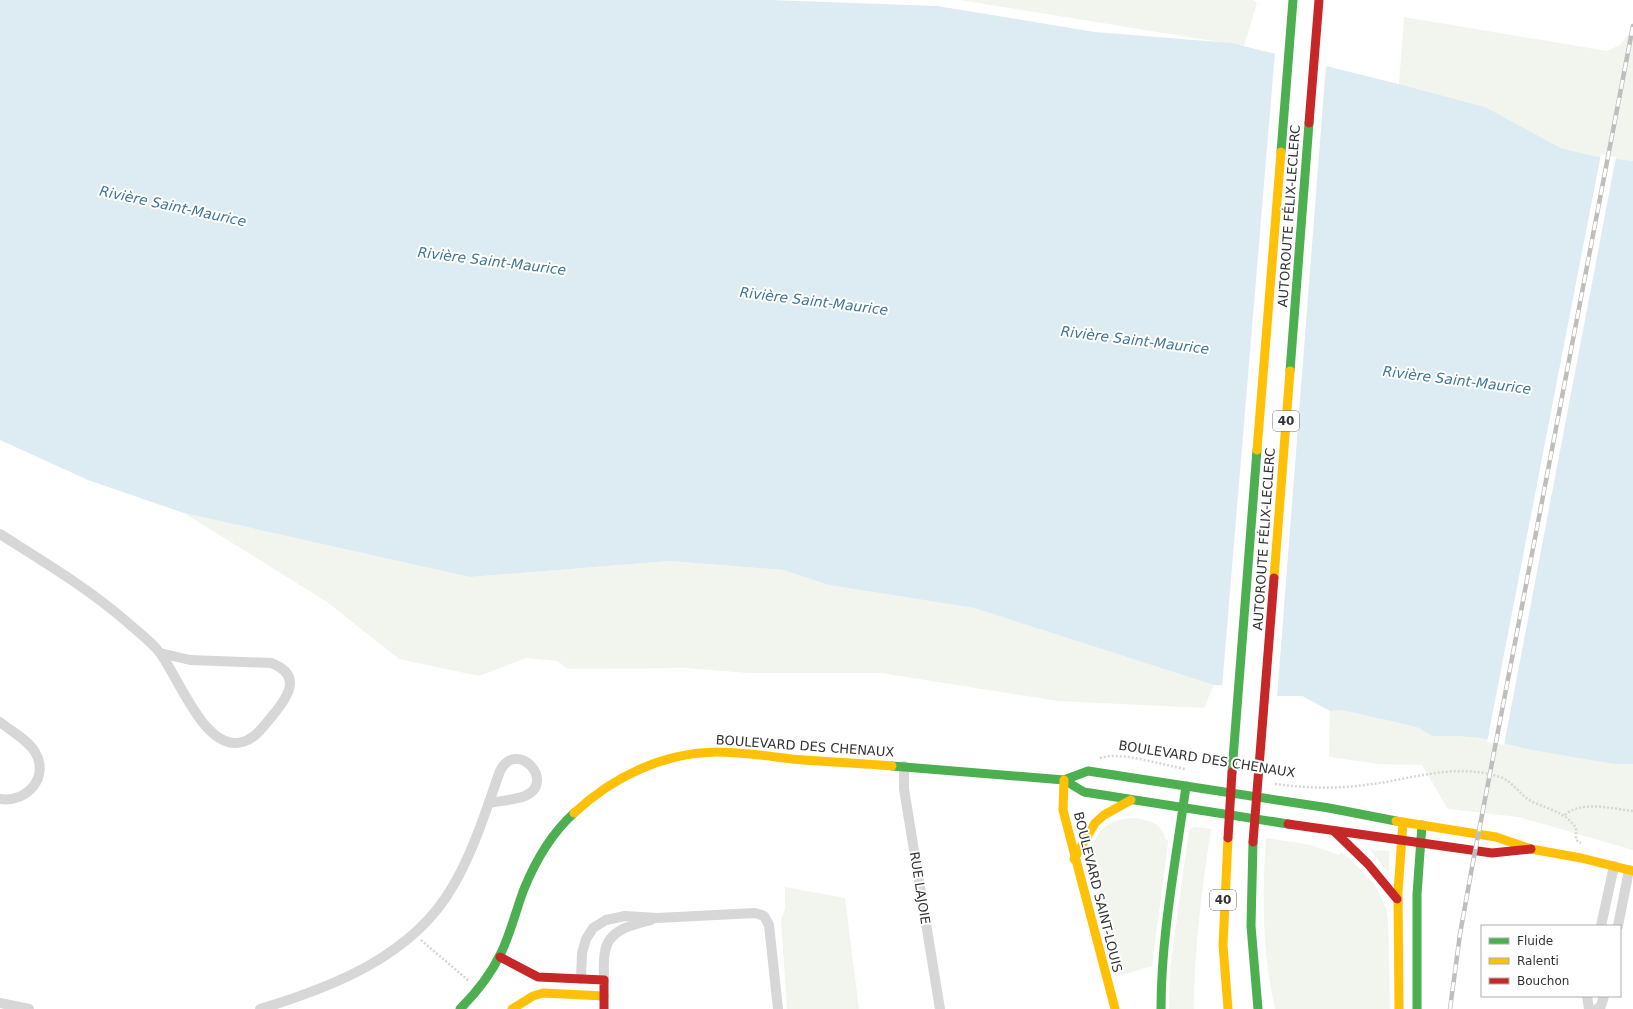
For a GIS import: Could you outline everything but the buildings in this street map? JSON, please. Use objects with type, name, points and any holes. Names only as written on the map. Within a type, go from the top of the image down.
[{"type":"main road","name":"AUTOROUTE FÉLIX-LECLERC","points":[[1228,1009],[1223,961],[1223,902],[1293,0]]},
{"type":"main road","name":"AUTOROUTE FÉLIX-LECLERC","points":[[1258,1009],[1255,988],[1250,914],[1254,842],[1319,0]]},
{"type":"main road","name":"BOULEVARD DES CHENAUX","points":[[460,1009],[480,986],[500,956],[512,928],[531,872],[555,834],[576,810],[593,796],[634,772],[673,758],[700,753],[740,752],[793,758],[1064,780],[1084,792],[1334,831],[1492,853],[1531,849]]},
{"type":"main road","name":"BOULEVARD DES CHENAUX","points":[[1064,780],[1086,771],[1329,808],[1422,826],[1496,837],[1531,849],[1572,856],[1631,871]]},
{"type":"main road","name":"BOULEVARD SAINT-LOUIS","points":[[1064,780],[1063,810],[1074,859],[1115,1009]]},
{"type":"main road","points":[[1161,1009],[1161,979],[1165,941],[1186,786]]},
{"type":"main road","points":[[1074,859],[1095,823],[1132,800]]},
{"type":"main road","points":[[1399,1009],[1397,899],[1400,840],[1403,822]]},
{"type":"main road","points":[[1417,1009],[1416,947],[1420,842],[1422,826]]},
{"type":"main road","points":[[1334,831],[1368,864],[1397,899]]},
{"type":"main road","points":[[500,956],[538,976],[604,980],[604,1009]]},
{"type":"main road","points":[[1218,995],[1223,961]]},
{"type":"main road","points":[[580,1007],[581,979]]},
{"type":"main road","points":[[1255,988],[1262,1009]]},
{"type":"main road","points":[[512,1009],[538,994],[547,993],[604,996]]},
{"type":"street","points":[[0,534],[67,576],[97,597],[137,631],[160,653],[207,728],[214,735],[229,742],[238,743],[254,737],[288,696],[290,684],[288,676],[280,667],[271,663],[190,660],[160,653]]},
{"type":"street","points":[[0,722],[27,742],[34,750],[38,760],[39,771],[37,781],[26,794],[12,800],[0,799]]},
{"type":"street","points":[[260,1009],[299,997],[333,984],[391,952],[415,934],[436,911],[453,887],[477,834],[500,771],[506,764],[514,760],[526,761],[533,767],[537,779],[534,788],[529,793],[524,796],[489,802]]},
{"type":"street","name":"RUE LAJOIE","points":[[904,766],[904,789],[940,1009]]},
{"type":"street","points":[[1601,925],[1614,866]]},
{"type":"street","points":[[1618,925],[1631,871]]},
{"type":"street","points":[[581,979],[583,946],[589,933],[600,923],[624,916],[657,918],[747,913],[760,914],[768,920],[770,930],[778,1009]]},
{"type":"street","points":[[604,980],[605,952],[607,945],[613,936],[628,927],[657,918]]},
{"type":"street","points":[[1587,997],[1589,1009]]},
{"type":"street","points":[[1597,1009],[1604,997]]},
{"type":"street","points":[[0,1003],[29,1009]]},
{"type":"path","name":"BOULEVARD DES CHENAUX","points":[[1097,759],[1109,756],[1121,756],[1190,770]]},
{"type":"path","name":"BOULEVARD DES CHENAUX","points":[[1274,784],[1297,787],[1342,787],[1371,784],[1426,773],[1484,773],[1508,781],[1528,800],[1565,815]]},
{"type":"path","points":[[1576,840],[1576,828],[1565,815],[1574,808],[1582,806],[1633,810]]},
{"type":"path","points":[[415,934],[464,976]]},
{"type":"shaded area","points":[[960,0],[1253,0],[1257,3],[1244,46]]},
{"type":"shaded area","points":[[1404,17],[1607,51],[1620,45],[1633,29],[1633,161],[1594,156],[1561,148],[1485,107],[1399,84]]},
{"type":"shaded area","points":[[184,513],[470,577],[670,561],[783,570],[829,585],[974,608],[1214,685],[1204,708],[1058,701],[881,673],[749,673],[686,668],[568,669],[557,661],[526,658],[479,676],[399,659],[327,602]]},
{"type":"shaded area","points":[[1341,710],[1419,728],[1633,757],[1633,850],[1519,817],[1448,809],[1422,765],[1379,764],[1329,757],[1330,711]]},
{"type":"shaded area","points":[[1135,818],[1150,821],[1158,826],[1164,834],[1165,839],[1168,840],[1168,843],[1152,966],[1122,975],[1092,862],[1092,852],[1098,835],[1109,824],[1116,821]]},
{"type":"shaded area","points":[[1194,827],[1211,829],[1197,941],[1194,1009],[1169,1009],[1170,969],[1189,830]]},
{"type":"shaded area","points":[[1266,838],[1311,845],[1339,855],[1341,852],[1349,858],[1374,884],[1386,908],[1388,919],[1390,1009],[1275,1009],[1265,944],[1264,882]]},
{"type":"shaded area","points":[[1370,850],[1389,851],[1389,872],[1387,871]]},
{"type":"shaded area","points":[[785,887],[845,898],[859,1009],[787,1009],[781,920],[785,909]]},
{"type":"water","name":"Rivière Saint-Maurice","points":[[0,0],[771,0],[937,6],[1095,32],[1231,43],[1399,84],[1485,107],[1561,148],[1594,156],[1633,161],[1633,764],[1614,764],[1527,749],[1482,738],[1432,736],[1419,728],[1400,723],[1341,710],[1330,711],[1302,696],[1276,696],[1237,686],[1214,685],[974,608],[829,585],[783,570],[670,561],[470,577],[184,513],[88,480],[0,440]]},
{"type":"pier","points":[[1275,52],[1326,64],[1277,698],[1251,691],[1222,687]]},
{"type":"pier","points":[[1601,154],[1616,157],[1504,745],[1487,742]]},
{"type":"railway","points":[[1450,1009],[1460,934],[1473,862],[1633,26]]},
{"type":"traffic: fast","points":[[1281,152],[1293,0]]},
{"type":"traffic: fast","points":[[1290,371],[1309,123]]},
{"type":"traffic: fast","points":[[1232,772],[1257,450]]},
{"type":"traffic: fast","points":[[892,766],[1064,780],[1084,792],[1288,824]]},
{"type":"traffic: fast","points":[[1064,780],[1088,771],[1329,808],[1396,821]]},
{"type":"traffic: fast","points":[[1161,1009],[1166,925],[1186,786]]},
{"type":"traffic: fast","points":[[460,1009],[478,989],[493,968],[505,945],[524,889],[533,869],[551,839],[574,813]]},
{"type":"traffic: fast","points":[[1417,1009],[1417,894],[1422,825]]},
{"type":"traffic: fast","points":[[1253,842],[1251,926],[1258,1009]]},
{"type":"traffic: slow","points":[[1257,450],[1281,152]]},
{"type":"traffic: slow","points":[[1274,578],[1290,371]]},
{"type":"traffic: slow","points":[[574,813],[605,788],[639,769],[658,762],[696,753],[716,752],[754,754],[792,759],[892,766]]},
{"type":"traffic: slow","points":[[1064,780],[1063,810],[1115,1009]]},
{"type":"traffic: slow","points":[[1074,859],[1095,823],[1104,815],[1131,800]]},
{"type":"traffic: slow","points":[[1396,821],[1496,837],[1531,849],[1581,858],[1633,871]]},
{"type":"traffic: slow","points":[[1399,1009],[1398,892],[1403,822]]},
{"type":"traffic: slow","points":[[1228,838],[1223,945],[1228,1009]]},
{"type":"traffic: slow","points":[[512,1009],[533,996],[543,993],[604,996]]},
{"type":"traffic: jam","points":[[1309,123],[1319,0]]},
{"type":"traffic: jam","points":[[1253,842],[1274,578]]},
{"type":"traffic: jam","points":[[1228,838],[1232,772]]},
{"type":"traffic: jam","points":[[1288,824],[1492,853],[1531,849]]},
{"type":"traffic: jam","points":[[1334,831],[1368,864],[1397,899]]},
{"type":"traffic: jam","points":[[500,957],[538,977],[604,980],[604,1009]]}]
